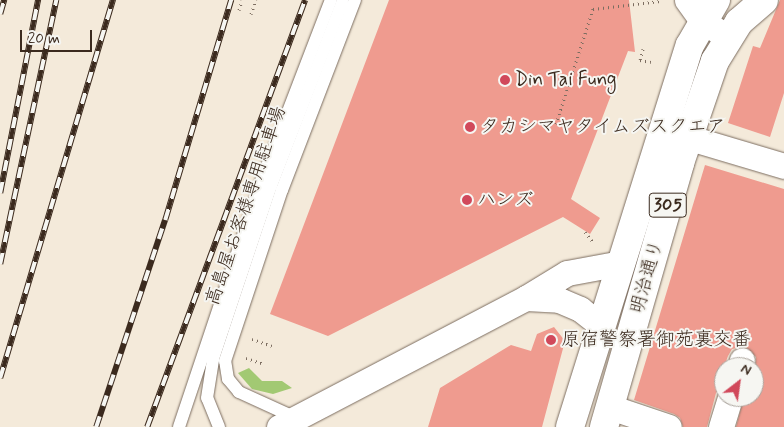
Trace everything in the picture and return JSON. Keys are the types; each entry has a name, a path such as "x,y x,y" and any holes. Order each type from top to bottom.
{"main road":[{"name":"明治通り","path":"607,417 689,138 715,61 728,37 739,22 764,0"},
{"name":"明治通り","path":"570,427 701,7"}],"street":[{"path":"701,7 728,37"},
{"path":"662,130 784,166"},
{"path":"287,422 526,298 567,273 622,263"},
{"path":"526,298 559,300 580,309 602,326"},
{"path":"721,427 727,407"},
{"path":"607,417 669,427"}],"lane":[{"path":"178,427 261,182 331,0"},
{"name":"高島屋お客様専用駐車場","path":"219,427 206,398 213,359 271,186 343,0"},
{"path":"287,422 238,392 228,379 225,361 282,190 355,0"}],"path":[{"path":"239,10 242,0"},
{"path":"251,14 256,0"},
{"path":"556,124 593,9 661,1"},
{"path":"643,48 640,60 651,62"},
{"path":"585,232 598,247"},
{"path":"248,345 251,338 272,346"},
{"path":"246,351 244,358 264,364"}],"green space":[{"path":"249,368 262,381 282,381 292,388 273,394 252,389 238,373"}],"building":[{"name":"タカシマヤタイムズスクエア","path":"389,0 629,0 635,52 628,51 571,199 600,218 590,234 563,217 328,336 270,314"},
{"path":"780,0 784,0 784,93 770,137 728,123 753,46 760,48"},
{"path":"705,165 784,189 784,427 736,427 741,407 764,407 764,357 756,357 745,346 732,349 728,357 714,357 714,401 707,427 683,427 680,418 674,414 634,400"},
{"path":"554,327 565,341 542,427 428,427 440,388 511,345 531,351 537,334"}],"railway":[{"path":"0,14 4,0"},
{"path":"0,193 38,0"},
{"path":"0,264 56,0"},
{"path":"0,378 113,0"},
{"path":"96,427 165,220 231,0"},
{"path":"147,427 305,0"}],"place":[{"name":"Din Tai Fung","path":"505,80"},
{"name":"タカシマヤタイムズスクエア","path":"470,127"},
{"name":"ハンズ","path":"467,200"},
{"name":"原宿警察署御苑裏交番","path":"551,340"}]}
